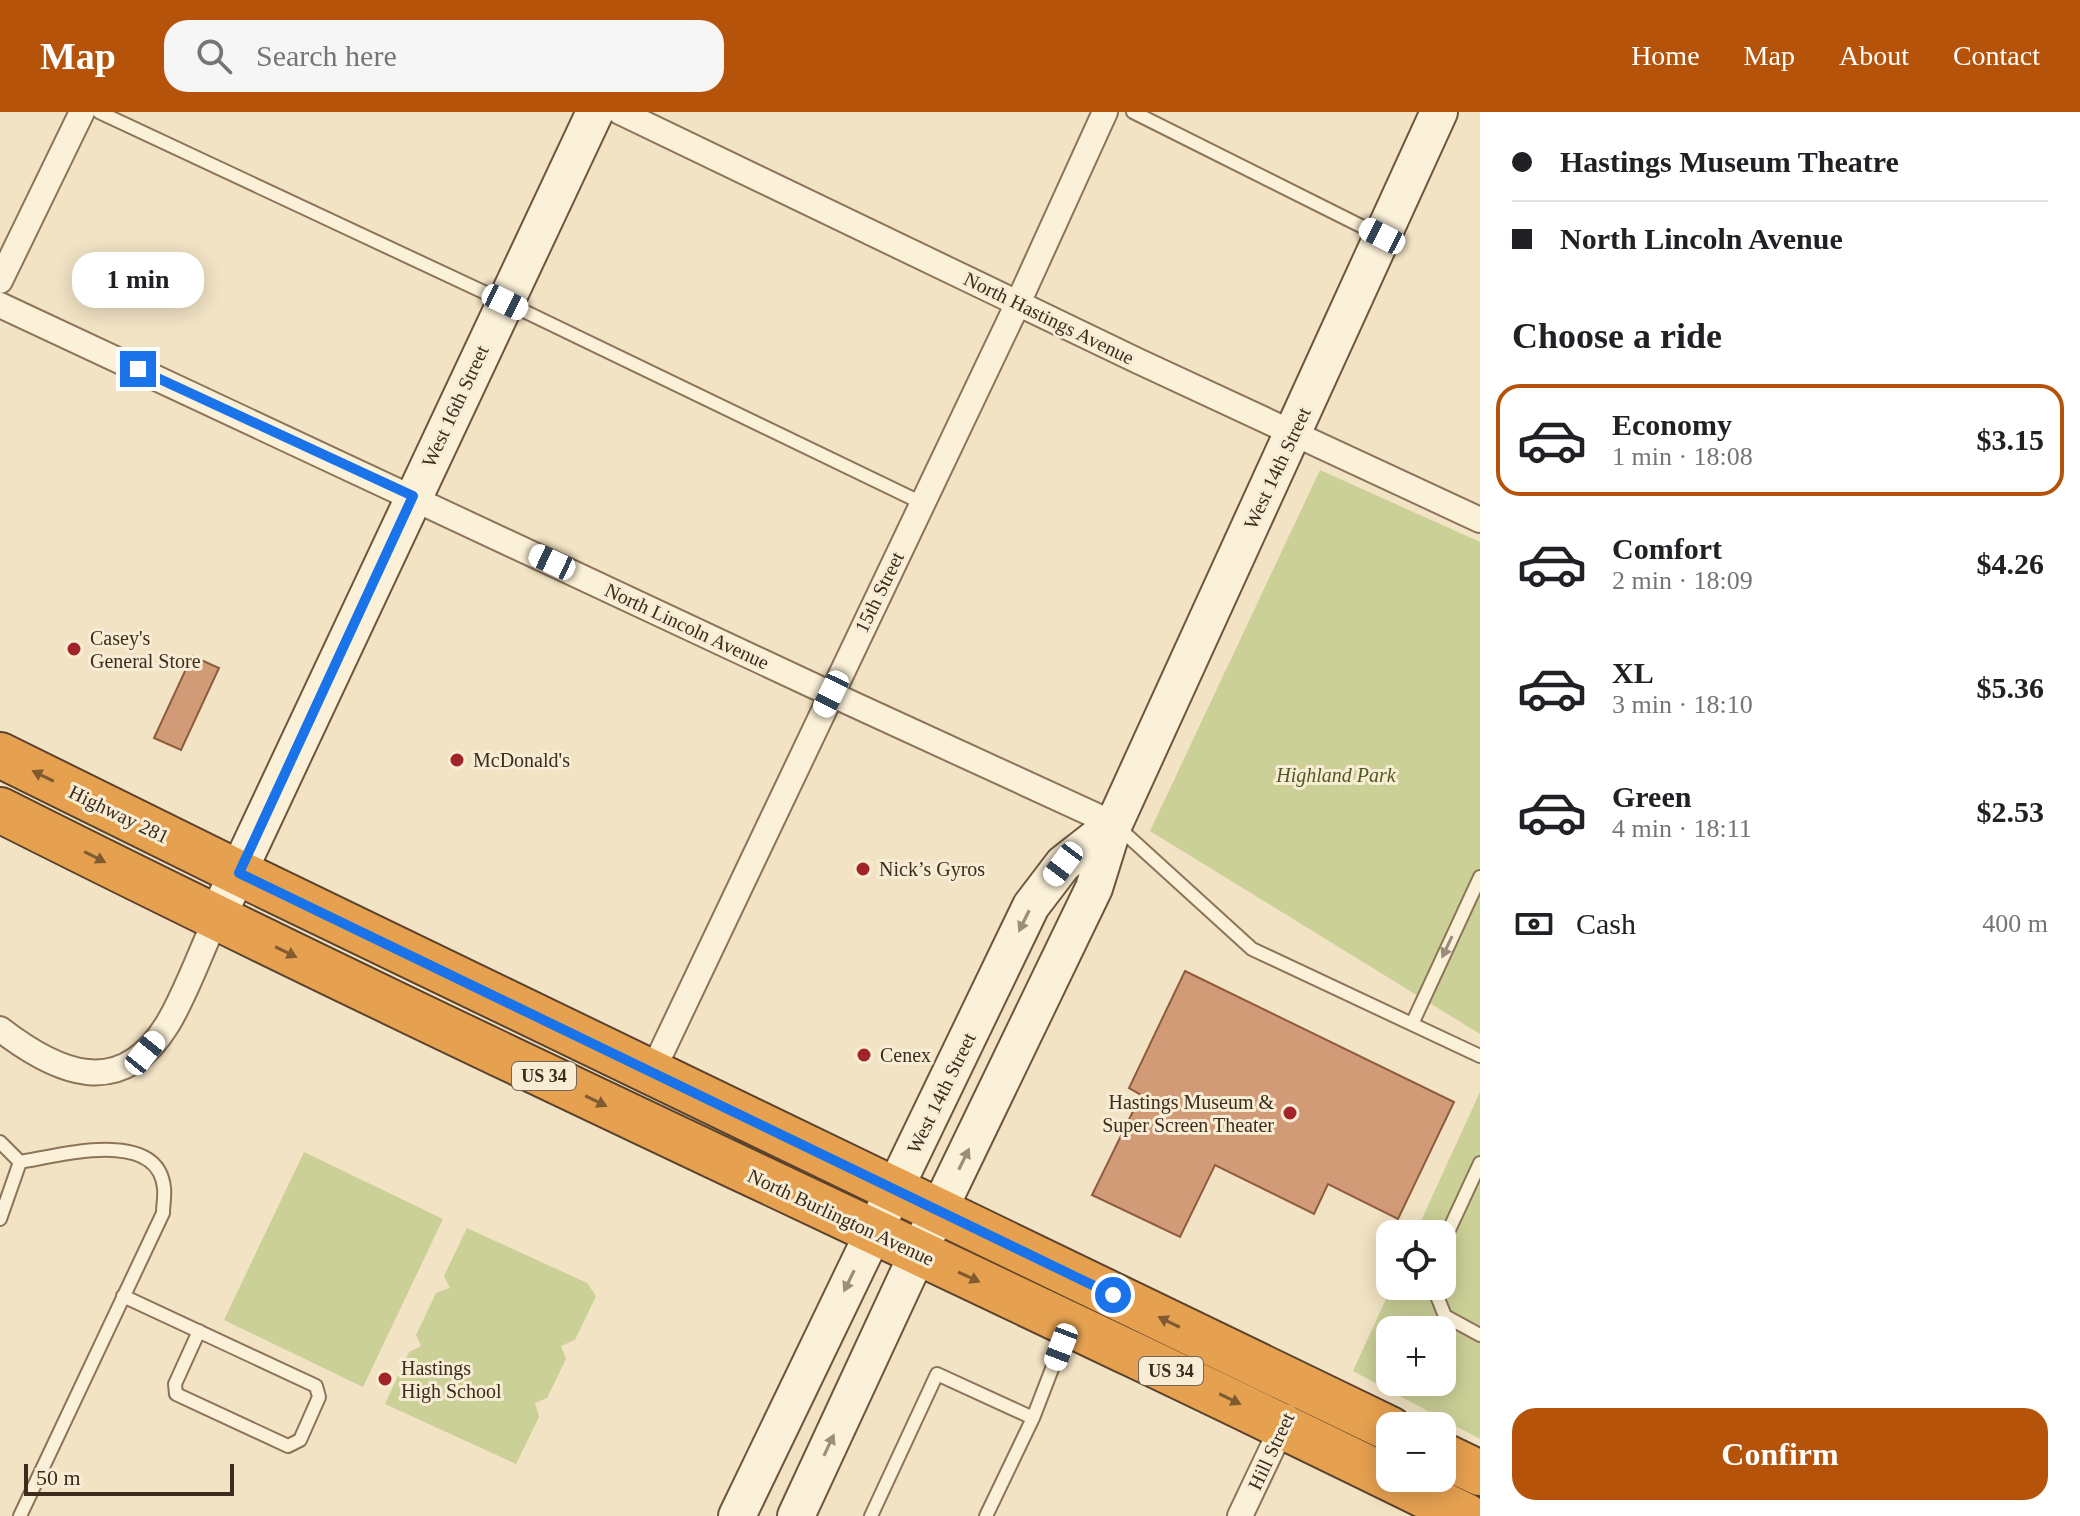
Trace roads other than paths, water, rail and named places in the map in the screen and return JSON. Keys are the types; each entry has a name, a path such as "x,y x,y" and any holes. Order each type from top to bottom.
{"highway":[{"name":"Highway 281","path":"0,755 239,873"},
{"name":"US 34","path":"0,810 216,919"},
{"name":"US 34","path":"239,873 1376,1422"},
{"name":"North Burlington Avenue","path":"216,919 1070,1324 1466,1516"},
{"path":"1456,1462 1480,1473"}],"main road":[{"name":"West 16th Street","path":"216,919 595,112"},
{"name":"West 14th Street","path":"796,1516 918,1253 1094,888 1114,824 1439,112"},
{"name":"West 14th Street","path":"737,1516 1031,906 1063,864 1114,824"}],"street":[{"path":"0,281 82,112"},
{"name":"North Hastings Avenue","path":"620,112 1480,520"},
{"name":"15th Street","path":"652,1072 1018,303 1105,112"},
{"name":"North Lincoln Avenue","path":"0,305 1114,824"},
{"path":"0,1029 29,1052 62,1067 96,1073 122,1068 145,1053 167,1025 216,919"},
{"name":"Hill Street","path":"1240,1516 1303,1386"}],"lane":[{"path":"99,112 505,302 922,503"},
{"path":"1133,112 1382,236"},
{"path":"1114,824 1252,949 1480,1056"},
{"path":"1412,1024 1480,877"},
{"path":"0,1142 20,1162"},
{"path":"20,1162 99,1150 138,1152 156,1167 165,1186 163,1213 20,1516"},
{"path":"0,1219 20,1162"},
{"path":"1454,1220 1480,1163"},
{"path":"123,1296 199,1331 316,1386 319,1397 300,1440 288,1446 176,1394 175,1384 199,1331"},
{"path":"1439,1300 1445,1316 1480,1335"},
{"path":"986,1516 1033,1418 1070,1324"},
{"path":"871,1516 937,1374 1033,1418"}],"place":[{"name":"Casey's General Store","path":"74,649"},
{"name":"McDonald's","path":"457,760"},
{"name":"Nick’s Gyros","path":"863,869"},
{"name":"Cenex","path":"864,1055"},
{"name":"Hastings Museum & Super Screen Theater","path":"1290,1113"},
{"name":"Hastings High School","path":"385,1379"}],"park label":[{"name":"Highland Park","path":"1336,775"}]}
